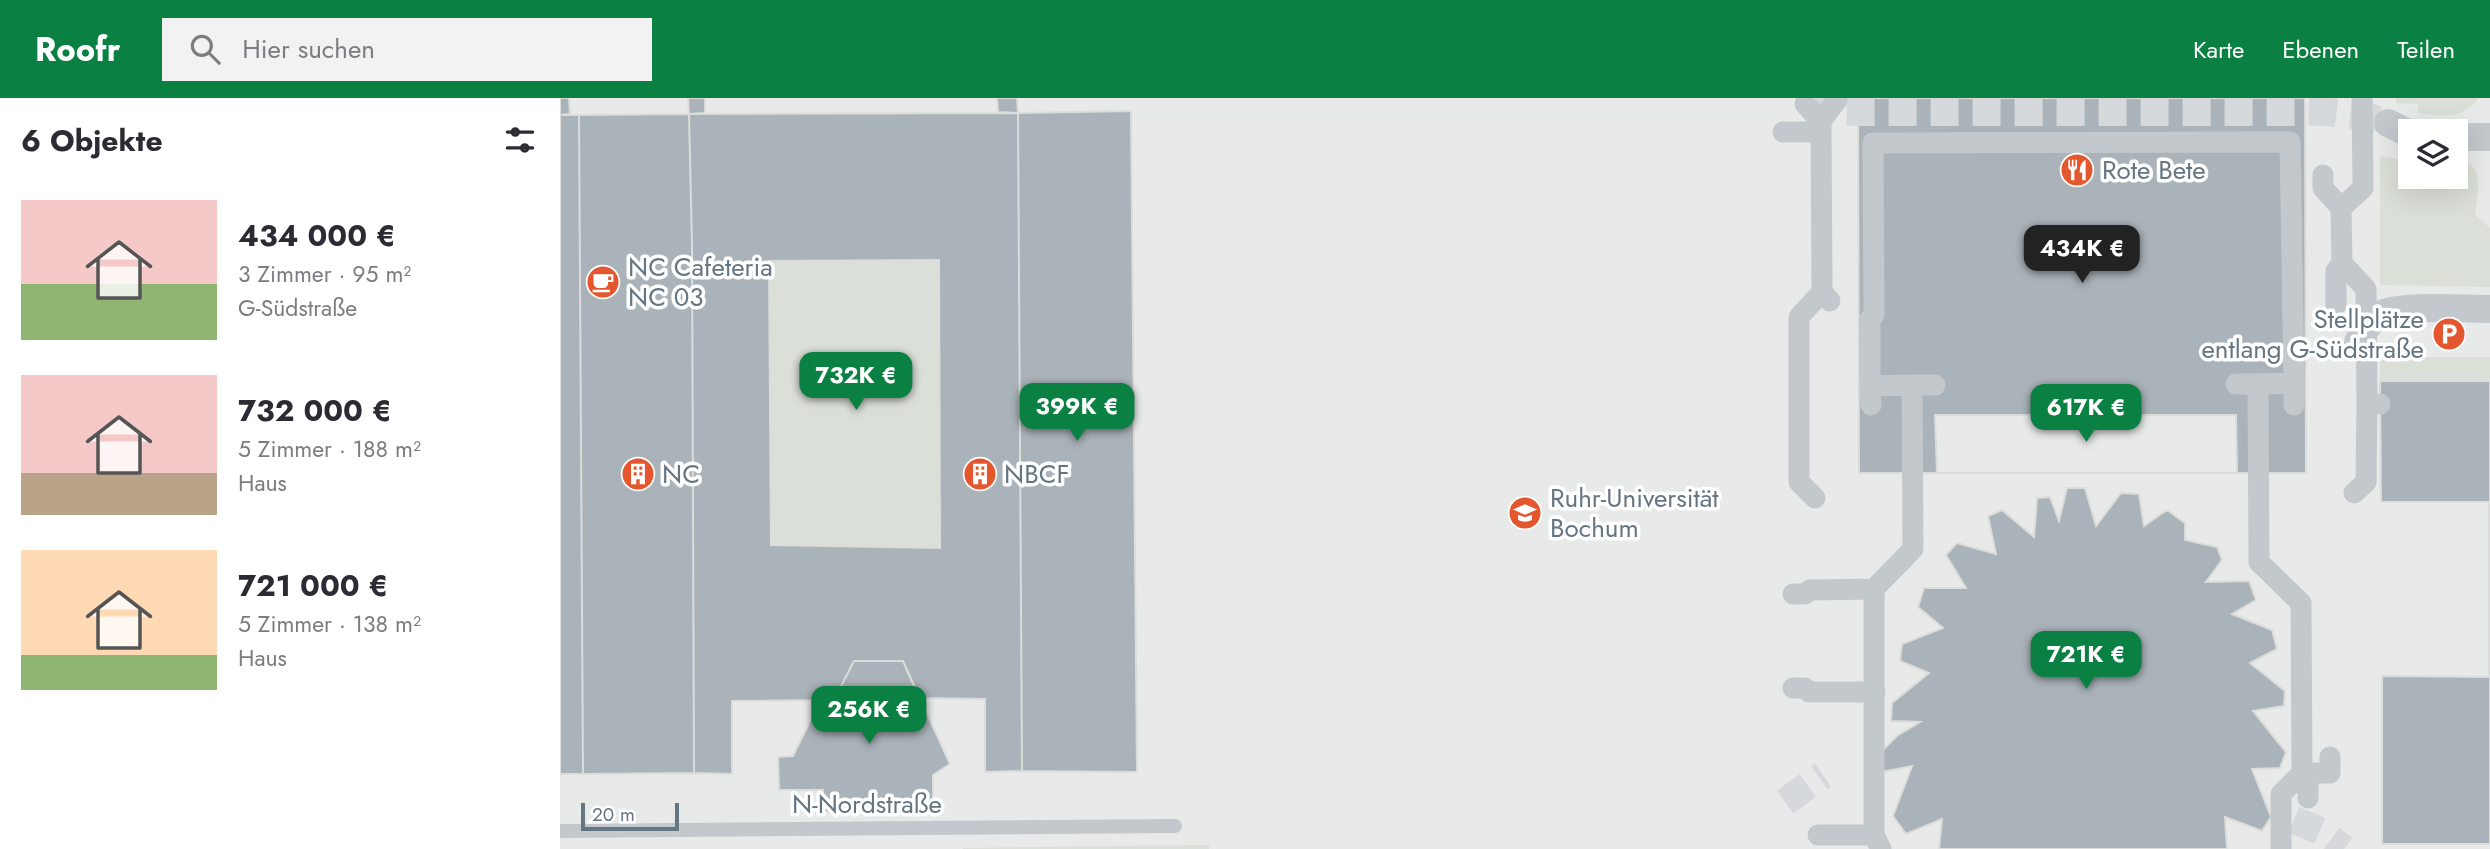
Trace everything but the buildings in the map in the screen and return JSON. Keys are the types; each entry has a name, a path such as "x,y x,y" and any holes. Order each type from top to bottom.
{"street":[{"path":"2342,208 2362,188 2362,98"},
{"path":"1815,498 1799,482 1799,317 1827,297 1821,126 1836,100"},
{"path":"1805,104 1821,126"},
{"path":"1783,132 1821,126"},
{"path":"2468,137 2490,137"},
{"path":"1936,385 1912,385 1870,395 1870,319 1874,316 1873,142 2290,142 2294,394 2258,384 2236,384"},
{"path":"2323,175 2323,188 2342,208 2342,263 2336,271 2336,305"},
{"path":"2342,263 2366,289 2374,404 2366,482 2354,494"},
{"path":"2358,342 2366,327 2378,316 2399,310 2490,309"},
{"path":"2258,384 2259,562 2301,603 2302,773 2308,779 2308,797"},
{"path":"1793,594 1805,594 1810,590 1874,589 1913,549 1912,385"},
{"path":"1818,835 1877,842 1874,589"},
{"path":"1793,688 1805,688 1809,692 1875,692"},
{"path":"2281,849 2281,794 2302,773 2330,773 2330,757"}],"lane":[{"name":"N-Nordstraße","path":"560,831 1175,826"}],"shaded area":[{"name":"Ruhr-Universität Bochum","path":"560,98 2490,98 2490,849 560,849"},
{"path":"2396,98 2479,98 2466,110 2444,115 2418,113 2418,104 2396,103"},
{"path":"2380,156 2398,160 2398,189 2468,189 2468,164 2472,166 2478,180 2475,215 2490,228 2490,287 2380,285"},
{"path":"939,260 940,548 771,545 769,261"},
{"path":"2380,357 2490,357 2490,381 2380,381"},
{"path":"1209,845 1209,849 963,849 963,848"}],"tunnel":[{"path":"1812,100 1818,112 2328,112 2369,117 2388,123"},
{"path":"1785,802 1823,775"},
{"path":"2294,820 2320,831 2344,849"}],"place":[{"name":"Rote Bete","path":"2077,170"},
{"name":"NC Cafeteria NC 03","path":"603,282"},
{"name":"Stellplätze entlang G-Südstraße","path":"2449,334"},
{"name":"NC","path":"638,474"},
{"name":"NBCF","path":"980,474"},
{"name":"Ruhr-Universität Bochum","path":"1525,513"}]}
